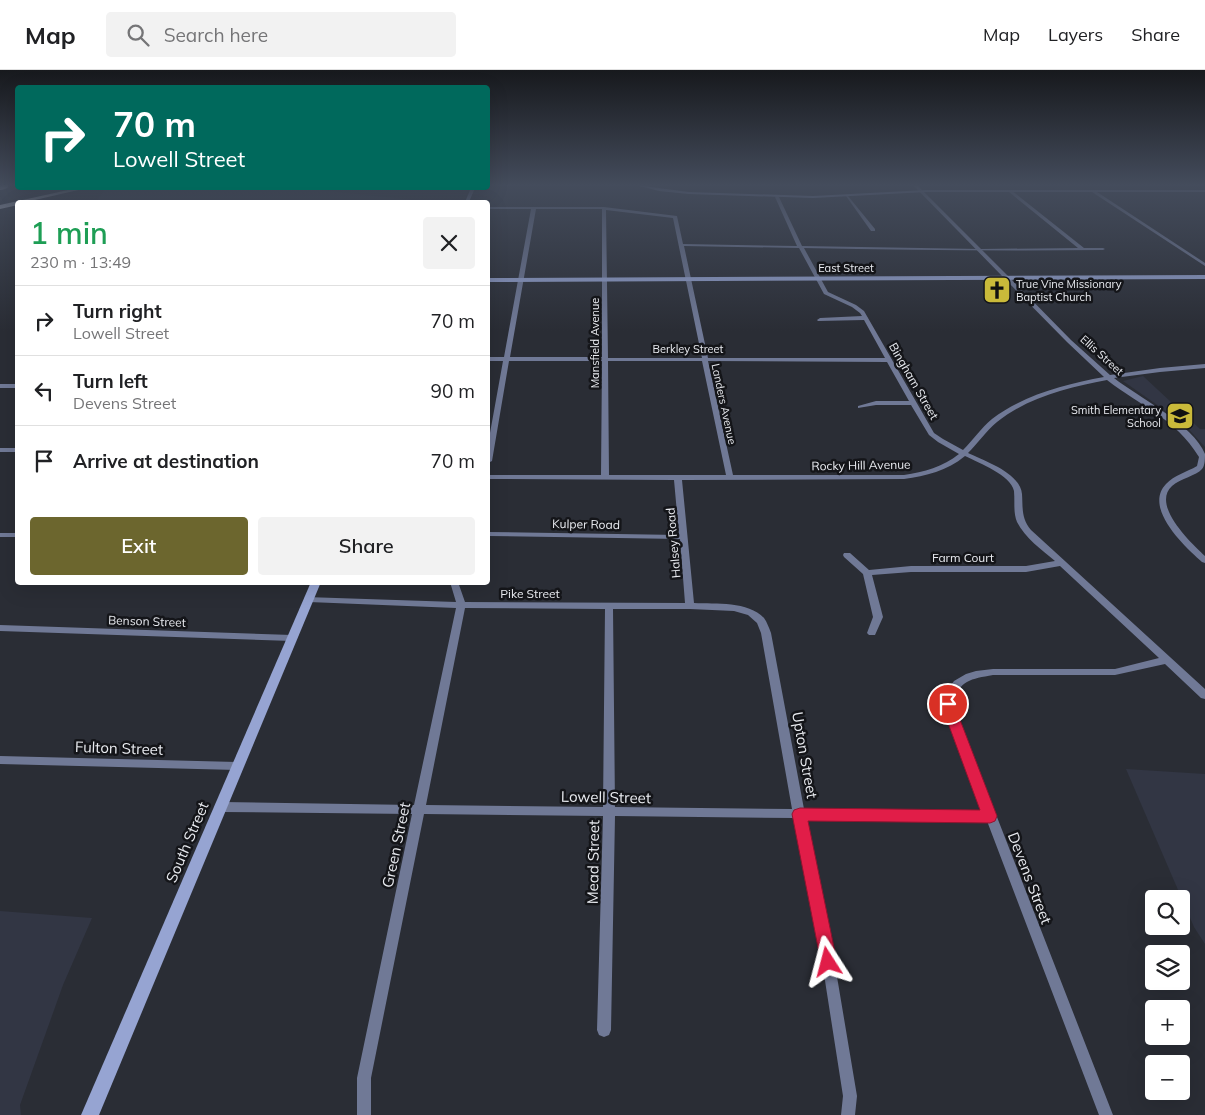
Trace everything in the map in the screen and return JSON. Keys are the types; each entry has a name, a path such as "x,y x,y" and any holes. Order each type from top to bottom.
{"main road":[{"name":"East Street","path":"490,280 1205,277"},
{"name":"South Street","path":"90,1115 315,585"}],"street":[{"path":"490,449 529,234"},
{"name":"Mansfield Avenue","path":"604,234 605,478"},
{"name":"Landers Avenue","path":"679,234 730,478"},
{"name":"Bingham Street","path":"794,234 818,278 831,296 858,308 866,318 931,434 941,443 1000,472 1010,479 1016,486 1021,523 1028,532 1205,695"},
{"name":"Ellis Street","path":"963,234 1108,378 1164,414 1195,443 1203,458 1200,468 1173,481 1165,491 1163,502 1167,516 1178,534 1205,560"},
{"path":"1064,234 1084,250"},
{"path":"1158,234 1205,265"},
{"path":"682,245 1103,250"},
{"path":"820,320 866,318"},
{"name":"Berkley Street","path":"490,359 889,360"},
{"name":"Rocky Hill Avenue","path":"490,476 605,478 906,477 938,470 952,463 991,424 1024,403 1065,388 1108,378 1160,369 1205,366"},
{"path":"0,386 15,386"},
{"path":"860,407 876,403 914,403"},
{"path":"0,450 15,450"},
{"name":"Halsey Road","path":"678,478 690,606"},
{"name":"Kulper Road","path":"490,534 684,537"},
{"path":"0,535 15,535"},
{"path":"847,555 867,573 878,617 872,633"},
{"name":"Farm Court","path":"867,573 911,569 1026,569 1060,562"},
{"name":"Green Street","path":"364,1115 364,1078 461,605 455,585"},
{"name":"Pike Street","path":"309,599 461,605 690,606 734,608 751,613"},
{"name":"Mead Street","path":"604,1030 609,812 609,606"},
{"name":"Upton Street","path":"751,613 761,621 766,633 825,943 850,1096 848,1115"},
{"name":"Benson Street","path":"0,628 292,638"},
{"name":"Devens Street","path":"1106,1115 948,704 951,690 959,681 973,675 993,672 1115,672 1166,660"},
{"name":"Fulton Street","path":"0,760 237,766"},
{"name":"Lowell Street","path":"222,806 990,816"}],"shaded area":[{"name":"Smith Elementary School","path":"1143,376 1200,429 1205,429 1205,447 1183,423 1123,381"},
{"path":"1126,769 1205,774 1205,944 1190,918 1190,890 1178,890"},
{"path":"0,911 92,918 63,985 20,1105 21,1115 0,1115"}],"place":[{"name":"True Vine Missionary Baptist Church","path":"997,290"},
{"name":"Smith Elementary School","path":"1180,416"}],"route":[{"path":"828,962 800,814 990,816 948,704"}]}
